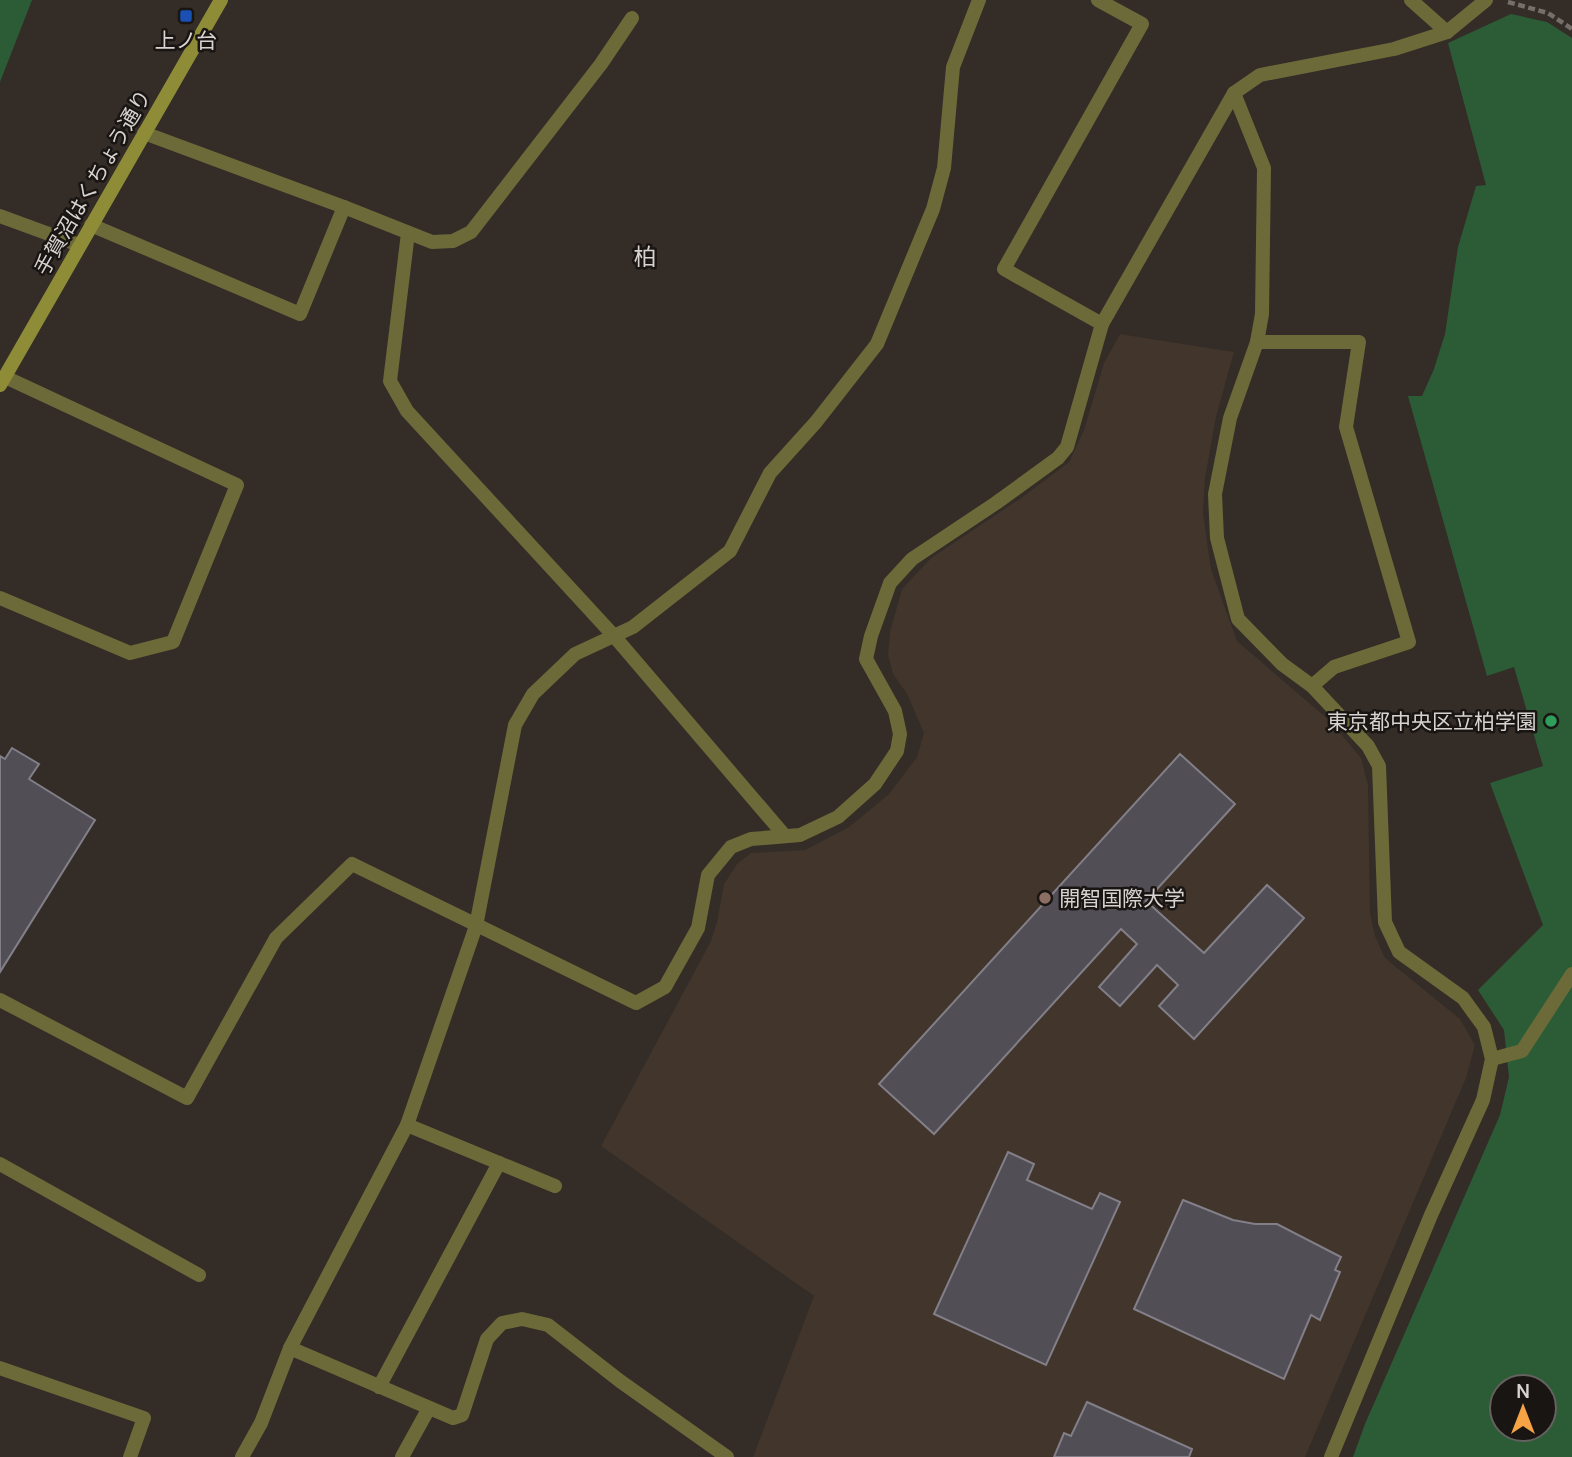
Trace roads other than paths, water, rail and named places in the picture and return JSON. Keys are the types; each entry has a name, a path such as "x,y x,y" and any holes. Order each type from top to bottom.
{"street":[{"name":"手賀沼はくちょう通り","path":"2,381 221,0"},
{"path":"242,1457 261,1423 290,1348 407,1125 476,926 515,725 533,694 575,654 633,628 730,551 770,473 816,422 877,344 933,209 944,169 953,67 979,0"},
{"path":"1098,0 1142,24 1004,270 1102,324"},
{"path":"1410,0 1447,32"},
{"path":"0,1000 187,1098 276,938 352,864 636,1003 665,987 698,928 708,875 731,847 751,839 800,835 838,817 876,784 897,751 900,734 895,711 866,659 870,636 890,583 912,559 996,503 1058,458 1067,447 1102,324 1234,93 1260,75 1394,49 1447,32 1486,0"},
{"path":"144,133 432,242 453,241 471,232 601,64 632,18"},
{"path":"1234,93 1264,169 1262,314 1257,342 1230,418 1215,494 1217,538 1238,619 1282,664 1312,686 1368,746 1379,766 1385,922 1399,952 1463,998 1484,1027 1492,1059 1483,1100 1431,1215 1331,1457"},
{"path":"91,225 300,314 344,207"},
{"path":"0,216 79,246"},
{"path":"408,233 390,381 407,411 614,636 785,836"},
{"path":"1257,342 1359,342 1346,426 1409,642 1334,667 1312,686"},
{"path":"0,598 130,653 173,642 237,485 2,381"},
{"path":"1492,1059 1522,1051 1572,974"},
{"path":"407,1125 555,1186"},
{"path":"379,1387 499,1163"},
{"path":"0,1164 199,1275"},
{"path":"290,1348 453,1418 462,1415 487,1339 502,1323 522,1319 548,1325 620,1381 727,1457"},
{"path":"0,1368 144,1418 130,1457"},
{"path":"402,1457 429,1408"}],"place":[{"name":"上ノ台","path":"186,16"},
{"name":"東京都中央区立柏学園","path":"1551,721"},
{"name":"開智国際大学","path":"1045,898"}],"district":[{"name":"柏","path":"645,256"}]}
